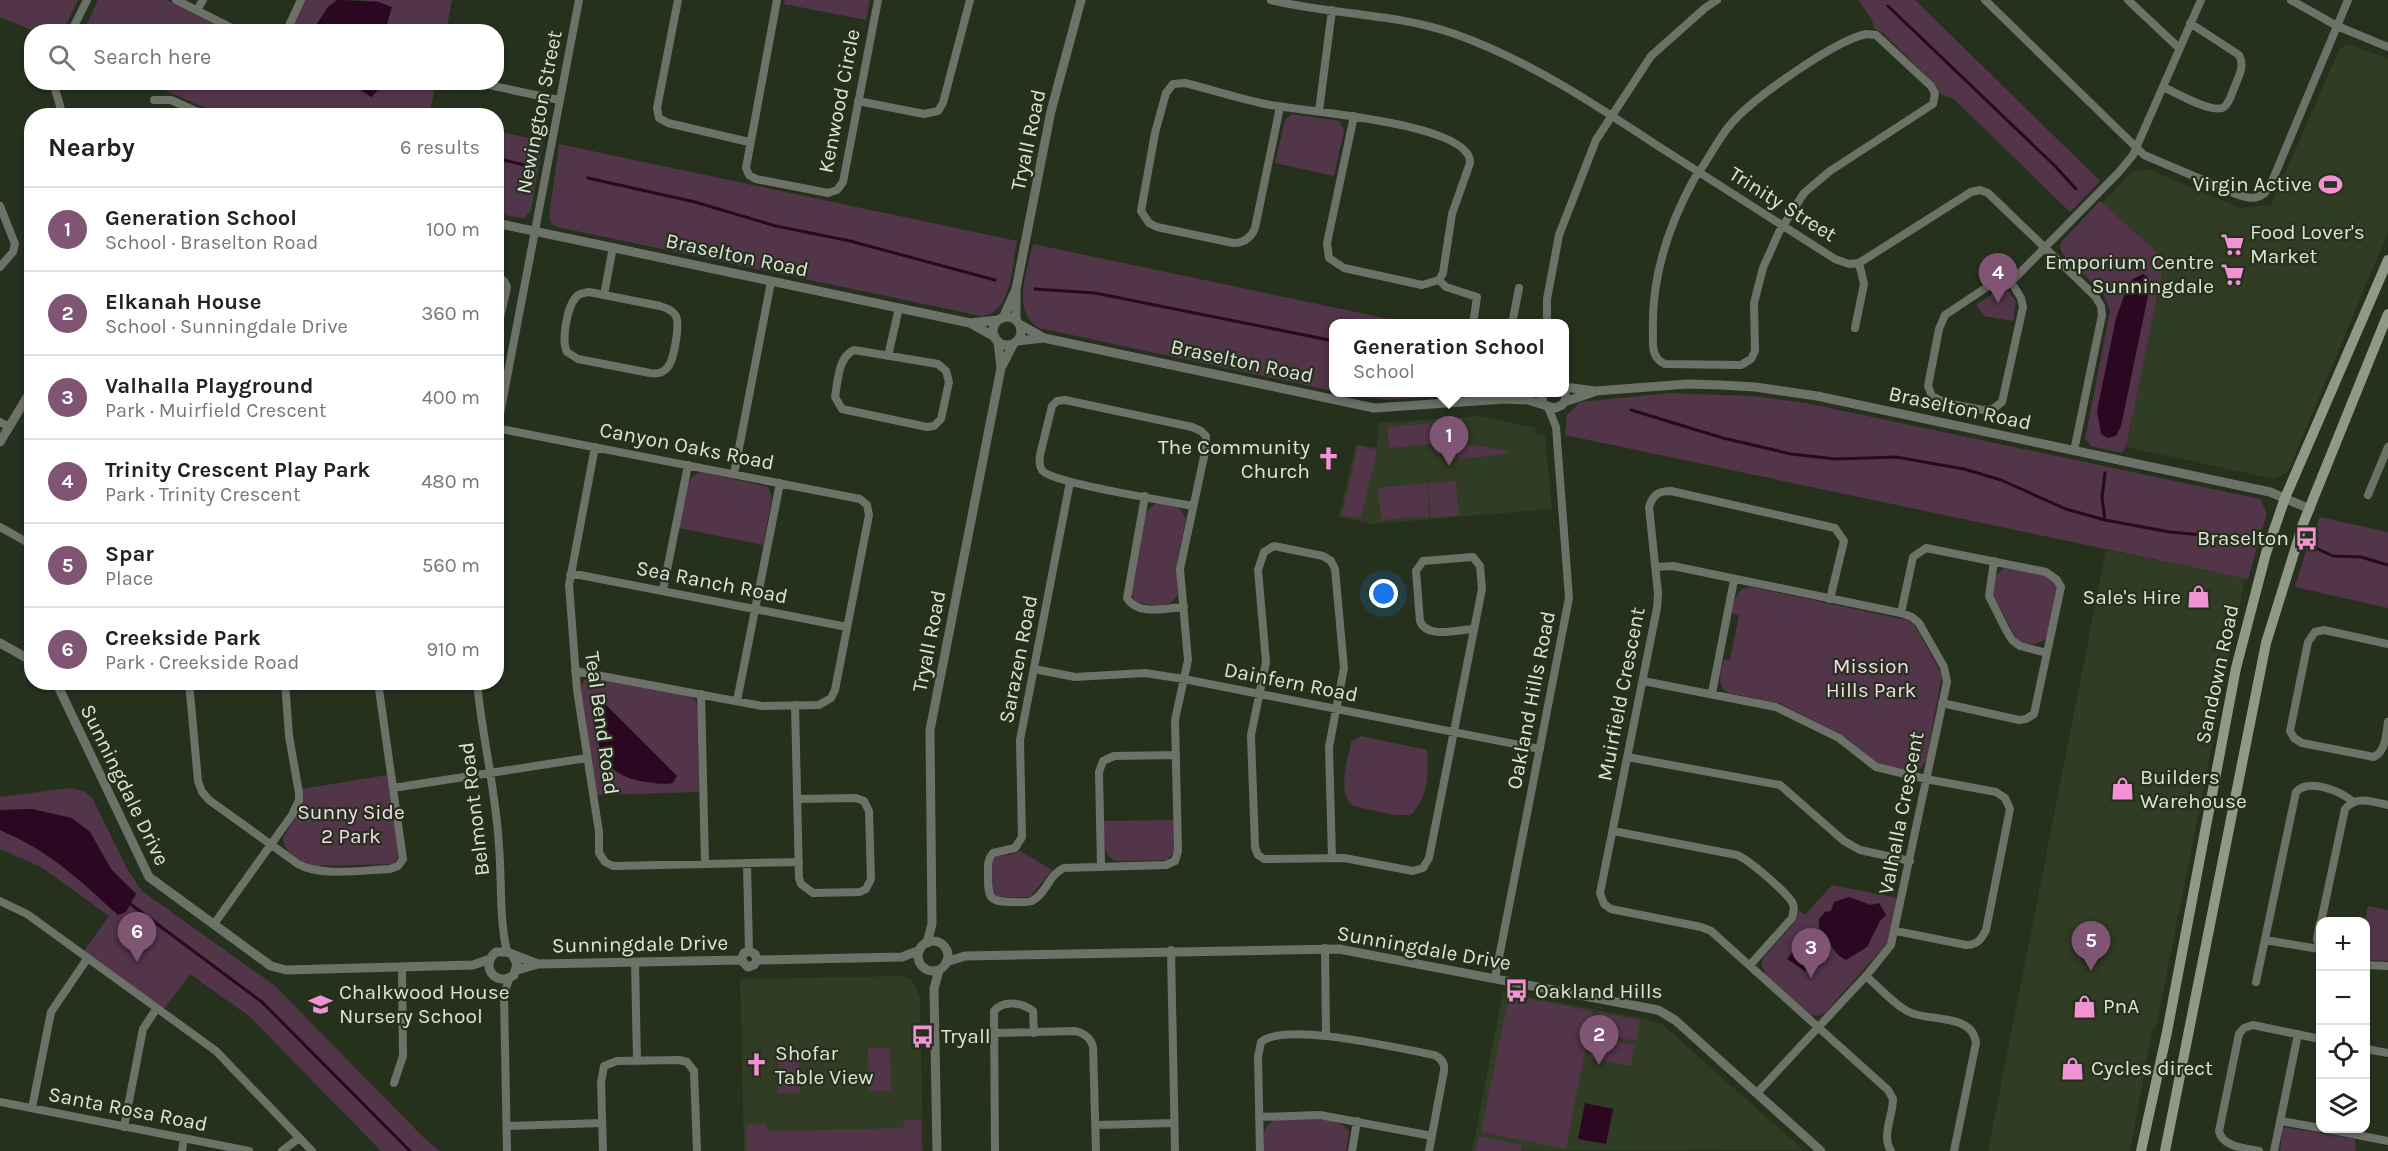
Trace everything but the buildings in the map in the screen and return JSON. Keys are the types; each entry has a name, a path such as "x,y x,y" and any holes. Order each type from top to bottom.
{"main road":[{"name":"Sandown Road","path":"2140,1151 2167,1032 2236,668 2266,553 2286,498 2388,260"},
{"name":"Sandown Road","path":"2165,1151 2266,643 2284,580 2310,508 2388,314"}],"street":[{"path":"176,0 224,24"},
{"path":"197,10 203,0"},
{"path":"289,24 301,0"},
{"name":"Newington Street","path":"536,231 579,0"},
{"path":"678,0 657,108 659,118 668,123 749,142"},
{"name":"Kenwood Circle","path":"777,0 746,168 752,177 822,193 832,192 843,182 878,0"},
{"path":"858,101 924,114 939,111 970,0"},
{"name":"Tryall Road","path":"1018,322 1016,289 1051,111 1081,0"},
{"name":"Trinity Street","path":"1271,0 1292,5 1411,21 1473,41 1532,68 1611,115 1841,262 1859,263"},
{"path":"1547,319 1547,299 1559,235 1596,140 1651,56 1717,0"},
{"path":"1985,0 2144,155 2252,199 2265,193 2270,186 2348,0"},
{"path":"2128,0 2180,48"},
{"path":"2011,282 2120,172 2137,148 2201,0"},
{"path":"2291,0 2337,26 2388,47"},
{"path":"75,24 86,3"},
{"path":"1319,111 1332,10"},
{"path":"2163,87 2219,109 2227,104 2240,75 2243,64 2239,55 2190,23"},
{"path":"1876,35 1931,86 1935,93 1935,101 1930,107 1821,177 1804,193 1779,232 1757,287 1753,315 1755,351 1751,359 1741,364 1665,363 1659,361 1654,352 1652,312 1661,256 1688,190 1699,172 1728,127 1759,98 1857,36 1876,35"},
{"path":"1280,106 1255,228 1250,237 1242,242 1233,243 1156,227 1146,219 1140,207 1155,133 1169,87 1176,82 1280,106 1319,111 1376,119 1438,136 1462,147 1469,154 1470,163 1452,214 1443,273 1438,280 1422,285 1344,268 1329,258 1327,243 1354,116"},
{"path":"504,88 559,100"},
{"path":"55,90 61,108"},
{"path":"154,100 171,100 189,108"},
{"path":"1855,328 1864,284 1859,263 1966,194 1984,191 1992,196 2095,296 2102,310 2074,451"},
{"path":"0,206 15,244 12,252 0,267"},
{"name":"Braselton Road","path":"504,225 970,323 1000,319"},
{"path":"504,394 536,231"},
{"path":"604,295 614,247"},
{"path":"2005,279 2011,282 2021,298 2023,307 2002,402 1993,409 1983,410 1937,400 1929,391 1928,380 1939,329 1945,315 1996,281 2005,279"},
{"path":"504,280 507,287 504,300"},
{"path":"1438,280 1446,286 1477,298 1474,319"},
{"path":"734,474 771,282"},
{"path":"1513,319 1519,288"},
{"name":"Tryall Road","path":"1000,319 1016,289"},
{"path":"589,292 604,295 668,308 674,314 678,322 672,358 664,371 656,374 615,367 578,359 567,352 564,340 575,298 579,294 589,292"},
{"path":"888,356 899,308"},
{"path":"1011,317 1018,322 1022,332 1016,342 1005,345 996,339 994,327 1000,319 1011,317"},
{"name":"Braselton Road","path":"1018,322 1044,338 1374,408 1505,399 1528,400 1554,408 1596,391"},
{"name":"Braselton Road","path":"970,323 996,339"},
{"name":"Braselton Road","path":"1016,342 1044,338"},
{"name":"Tryall Road","path":"996,339 1001,368"},
{"name":"Tryall Road","path":"924,946 933,924 930,730 1001,368 1016,342"},
{"path":"858,350 888,356 938,364 946,371 950,382 943,416 937,424 927,427 847,411 839,406 835,397 843,360 847,354 858,350"},
{"name":"Braselton Road","path":"1569,388 1596,391 1688,384 1755,387 1817,396 2270,492 2310,508"},
{"name":"Braselton Road","path":"1505,399 1512,397"},
{"path":"1541,397 1546,406"},
{"path":"1562,404 1565,397"},
{"path":"0,442 4,425 24,399"},
{"path":"1176,755 1114,756 1103,761 1099,772 1101,866 1166,865 1175,861 1178,851 1176,755 1175,720 1188,660 1180,569 1193,506 1206,441 1206,436 1192,427 1062,400 1054,403 1050,410 1039,463 1046,473 1070,482 1193,506"},
{"name":"Oakland Hills Road","path":"1496,978 1569,598 1556,427 1562,404"},
{"name":"Oakland Hills Road","path":"1546,406 1556,427"},
{"name":"Canyon Oaks Road","path":"504,431 860,499 867,505 869,515 847,627"},
{"name":"Teal Bend Road","path":"595,447 569,585 575,671 599,832 599,853 605,862 613,866 799,862"},
{"path":"2368,495 2388,447"},
{"path":"663,590 688,465"},
{"name":"Sarazen Road","path":"1070,482 1020,740 1022,837 1019,845 1012,850 996,852 988,859 988,892 992,899 1000,902 1030,901 1037,897 1054,875 1064,868 1101,866"},
{"path":"737,701 780,483"},
{"name":"Muirfield Crescent","path":"1830,599 1844,541 1835,528 1671,491 1658,493 1649,507 1657,608 1600,893 1607,908 1711,931 1750,965 1888,1090 1893,1097 1887,1136 1891,1151"},
{"path":"1145,496 1127,598 1133,605 1151,609 1184,607"},
{"path":"0,527 24,540"},
{"path":"1332,858 1329,747 1344,668 1334,565 1323,556 1274,546 1265,550 1259,564 1266,662 1251,735 1257,853 1267,860 1344,858 1413,871 1423,868 1429,858 1482,589 1479,562 1469,556 1423,561 1416,571 1422,627 1435,632 1473,629"},
{"path":"1901,613 1913,557 1917,552 1926,548 2046,572 2057,580 2061,587 2034,714 2019,720 1942,703"},
{"path":"1994,561 1989,596 2006,630 2019,646 2048,653"},
{"name":"Valhalla Crescent","path":"1655,567 1673,566 1912,617 1919,623 1944,667 1947,682 1896,931 1891,945 1757,1094"},
{"name":"Sea Ranch Road","path":"570,575 663,590 847,627"},
{"path":"1712,693 1734,580"},
{"path":"575,671 762,706 819,705 831,698 835,690 847,627"},
{"path":"2388,644 2324,630 2315,632 2308,642 2290,730 2294,738 2302,743 2374,757 2383,748 2388,722"},
{"path":"0,642 24,656"},
{"name":"Dainfern Road","path":"1034,669 1075,677 1145,673 1184,679 1540,749"},
{"path":"1643,681 1712,693 1787,710 1839,738 1876,767 1996,792 2005,798 2010,809 1986,930 1979,942 1966,945 1896,931"},
{"name":"Sunningdale Drive","path":"60,690 146,873 153,881 271,966 281,970 473,965 493,956"},
{"path":"190,690 197,774 202,792 209,800 298,864 312,870 396,868 402,862 403,853 378,690"},
{"path":"214,924 292,815 299,800 289,736 286,690"},
{"name":"Belmont Road","path":"478,690 499,845 502,931 510,953"},
{"path":"701,694 705,863"},
{"path":"795,705 797,799 799,862 801,884 813,893 860,892 866,889 870,884 869,811 864,801 856,798 797,799"},
{"path":"1627,757 1780,785 1844,841 1860,850 1910,861"},
{"path":"393,788 587,758"},
{"path":"2256,982 2296,792 2301,787 2310,786 2340,793 2353,802"},
{"path":"2322,917 2344,812 2353,802 2360,800 2388,805"},
{"path":"1613,831 1737,855 1747,860 1789,898 1794,908 1792,918 1750,965"},
{"path":"747,863 749,951"},
{"path":"0,901 27,914 216,1051 312,1151"},
{"name":"Tryall Road","path":"933,924 943,946"},
{"name":"Belmont Road","path":"493,956 502,931"},
{"path":"2265,940 2316,949"},
{"path":"934,989 919,957 924,946 934,942 943,946 948,954 946,962 939,970 934,989 937,1151"},
{"name":"Sunningdale Drive","path":"757,960 902,957 924,946"},
{"name":"Sunningdale Drive","path":"943,946 965,956"},
{"path":"1325,948 1326,1034"},
{"name":"Sunningdale Drive","path":"946,962 965,956 1339,948 1665,1013 1821,1151"},
{"path":"1170,950 1175,1151"},
{"path":"749,951 755,954 757,960 754,965 748,967 741,960 742,955 749,951"},
{"path":"504,995 488,969 493,956 510,953 516,959 517,970 509,979 504,995 507,1151"},
{"name":"Sunningdale Drive","path":"510,953 538,964"},
{"name":"Sunningdale Drive","path":"902,957 924,967"},
{"path":"32,1108 51,1012 87,959"},
{"name":"Sunningdale Drive","path":"517,970 538,964 741,960"},
{"path":"635,962 637,1061"},
{"name":"Sunningdale Drive","path":"473,965 493,976"},
{"path":"2370,965 2388,966"},
{"path":"394,1083 403,1056 402,967"},
{"path":"924,967 939,970"},
{"path":"1866,975 1910,1013 1964,1024 1973,1033 1976,1043 1953,1151"},
{"path":"493,976 509,979"},
{"path":"995,1151 993,1011 998,1006 1025,1005 1033,1011 1034,1033"},
{"path":"124,1126 143,1029 156,1008"},
{"path":"2259,1151 2227,1143 2220,1137 2219,1131 2237,1037 2244,1028 2253,1025 2316,1038"},
{"path":"993,1033 1080,1032 1092,1042 1097,1125 1096,1151"},
{"path":"1260,1151 1258,1057 1261,1042 1271,1036 1326,1034 1434,1055 1440,1059 1444,1064 1444,1071 1429,1151"},
{"path":"2274,1151 2298,1034"},
{"path":"2370,1049 2388,1053"},
{"path":"603,1151 601,1083 604,1066 617,1061 684,1060 693,1067 697,1151"},
{"name":"Santa Rosa Road","path":"0,1102 249,1151"},
{"path":"1259,1117 1320,1115 1432,1136"},
{"path":"2281,1121 2316,1127"},
{"path":"1352,1151 1357,1122"},
{"path":"1097,1125 1174,1123"},
{"path":"507,1126 602,1124"},
{"path":"2347,1133 2388,1141"},
{"path":"182,1151 184,1138"},
{"path":"282,1151 299,1138"}],"shaded area":[{"path":"337,0 379,2 392,7 387,24 317,24 328,7"},
{"path":"2349,44 2388,59 2388,232 2288,472 2274,479 2126,447 2165,259 2102,203 2132,172 2148,169 2240,208 2271,205 2340,48"},
{"path":"361,90 378,90 371,97"},
{"path":"2143,274 2148,277 2149,291 2121,426 2116,436 2108,438 2101,434 2097,411 2116,318 2128,285 2133,279"},
{"path":"1479,416 1536,428 1535,433 1545,435 1552,509 1373,524 1339,517 1356,444 1377,448 1379,423"},
{"path":"2106,550 2245,578 2130,1151 1988,1151"},
{"path":"597,696 677,776 673,783 660,784 630,778 618,773 609,765 595,731 591,702"},
{"path":"32,809 72,818 90,832 111,869 136,894 126,912 118,915 77,878 49,857 0,830 0,810"},
{"path":"1849,897 1871,905 1879,903 1886,915 1880,921 1867,947 1846,960 1836,952 1827,936 1819,928 1819,919 1825,912 1831,911 1834,902"},
{"path":"1809,940 1820,946 1826,956 1823,964 1805,971 1787,959 1797,947"},
{"path":"904,976 912,980 920,997 923,1151 744,1151 740,979"},
{"path":"1503,992 1645,1019 1663,1025 1803,1150 1472,1151"},
{"path":"1585,1103 1613,1109 1606,1144 1578,1139"}],"green space":[{"path":"0,0 78,0 67,24 24,24 24,27 0,17"},
{"path":"98,0 167,0 217,24 87,24"},
{"path":"305,0 337,0 328,7 317,24 294,24"},
{"path":"356,0 452,0 448,24 388,24 379,2"},
{"path":"785,0 870,0 866,20 784,4"},
{"path":"1858,0 1915,0 2100,181 2070,212 1955,100 1940,94 1936,85 1883,33 1875,29 1871,18"},
{"path":"164,90 361,90 371,97 378,90 435,90 431,108 206,108"},
{"path":"1292,114 1339,121 1344,130 1334,176 1275,163 1285,120"},
{"path":"504,133 543,141 531,210 524,218 504,215"},
{"path":"559,144 1017,241 1009,287 999,307 981,316 557,227 551,223 549,217"},
{"path":"2100,201 2165,259 2126,447 2122,453 2091,446 2085,439 2110,311 2104,295 2062,253 2060,246 2062,241"},
{"path":"1033,244 1389,319 1329,319 1329,390 1039,328 1030,321 1025,311 1023,289"},
{"path":"1995,288 2006,288 2016,301 2013,321 1984,316 1976,305 1994,293"},
{"path":"1669,393 1753,396 1806,403 2260,499 2267,513 2248,579 1565,435 1567,415 1580,402"},
{"path":"1368,397 1424,397 1387,400"},
{"path":"1430,423 1432,444 1389,448 1387,427"},
{"path":"1358,445 1377,450 1361,519 1342,515"},
{"path":"1474,445 1508,451 1508,454 1458,459 1456,446"},
{"path":"701,472 768,487 772,498 763,545 679,528 687,488 695,475"},
{"path":"1456,481 1459,515 1431,518 1428,483"},
{"path":"1427,483 1429,516 1381,520 1378,488"},
{"path":"1157,503 1179,508 1186,519 1177,562 1178,595 1169,604 1154,605 1135,602 1131,592 1146,513"},
{"path":"2320,517 2388,532 2388,608 2295,587 2308,544"},
{"path":"2004,568 2048,576 2056,583 2057,591 2047,637 2041,642 2030,644 2018,641 1992,594 1995,576"},
{"name":"Mission Hills Park","path":"1751,587 1907,620 1914,624 1942,675 1926,760 1920,769 1910,772 1878,764 1847,738 1779,703 1728,693 1724,690 1720,682 1721,673 1724,659 1730,660 1739,615 1732,613 1734,604 1742,590"},
{"path":"589,677 688,695 695,700 699,792 597,795 580,689 582,683"},
{"path":"1361,736 1427,750 1428,767 1424,794 1421,802 1410,815 1394,815 1353,806 1348,800 1345,793 1344,776 1351,742"},
{"name":"Sunny Side 2 Park","path":"387,775 399,855 393,864 315,866 299,860 286,848 283,838 300,809 302,789"},
{"path":"71,788 84,791 93,799 127,869 142,891 274,985 425,1139 440,1151 381,1151 249,1016 190,974 164,1009 84,951 109,916 41,867 0,849 0,830 49,857 118,915 136,894 111,869 90,832 32,809 0,810 0,797"},
{"path":"1173,820 1174,852 1167,860 1117,861 1108,855 1104,845 1104,821"},
{"path":"1020,851 1052,870 1030,897 998,897 992,891 992,861 997,856 1011,855"},
{"path":"1832,885 1898,898 1889,941 1826,1012 1818,1016 1808,1014 1765,974 1761,963 1795,922 1798,909 1805,915"},
{"path":"2368,906 2388,910 2388,961 2370,960 2370,917 2366,917"},
{"path":"1509,995 1593,1011 1566,1149 1481,1132"},
{"path":"1598,1012 1640,1020 1636,1041 1594,1033"},
{"path":"1593,1037 1635,1045 1631,1066 1589,1058"},
{"path":"868,1048 890,1048 891,1091 869,1091"},
{"path":"778,1050 799,1050 800,1093 778,1093"},
{"path":"1315,1119 1336,1122 1349,1132 1346,1151 1264,1151 1265,1129 1275,1120"},
{"path":"904,1120 921,1120 921,1151 747,1151 746,1125 766,1124 768,1131 903,1128"},
{"path":"2283,1127 2355,1139 2356,1151 2280,1151"},
{"path":"1479,1136 1522,1145 1521,1151 1476,1151"}],"waterway":[{"path":"1888,6 2055,166 2076,189"},
{"path":"504,160 528,166"},
{"path":"588,178 695,202 776,226 850,241 995,280"},
{"path":"1035,289 1095,293 1329,340"},
{"path":"1631,410 1723,438 1791,454 1836,459 1896,457 1964,469 2001,480 2066,509 2105,520 2170,532 2255,540"},
{"path":"2105,473 2102,498 2105,520"},
{"path":"2318,549 2333,556 2361,557 2388,565"},
{"path":"129,903 262,1002 410,1151"}],"place":[{"name":"Virgin Active","path":"2330,184"},
{"name":"Food Lover's Market","path":"2232,244"},
{"name":"Emporium Centre Sunningdale","path":"2232,274"},
{"name":"Trinity Crescent Play Park","path":"1998,303"},
{"name":"The Community Church","path":"1328,459"},
{"name":"Generation School","path":"1449,466"},
{"name":"Braselton","path":"2307,538"},
{"name":"Sale's Hire","path":"2199,597"},
{"name":"Builders Warehouse","path":"2122,789"},
{"name":"Creekside Park","path":"137,962"},
{"name":"Spar","path":"2091,971"},
{"name":"Valhalla Playground","path":"1811,978"},
{"name":"Oakland Hills","path":"1517,991"},
{"name":"Chalkwood House Nursery School","path":"321,1004"},
{"name":"PnA","path":"2085,1006"},
{"name":"Tryall","path":"923,1036"},
{"name":"Shofar Table View","path":"757,1065"},
{"name":"Elkanah House","path":"1599,1065"},
{"name":"Cycles direct","path":"2073,1068"}]}
